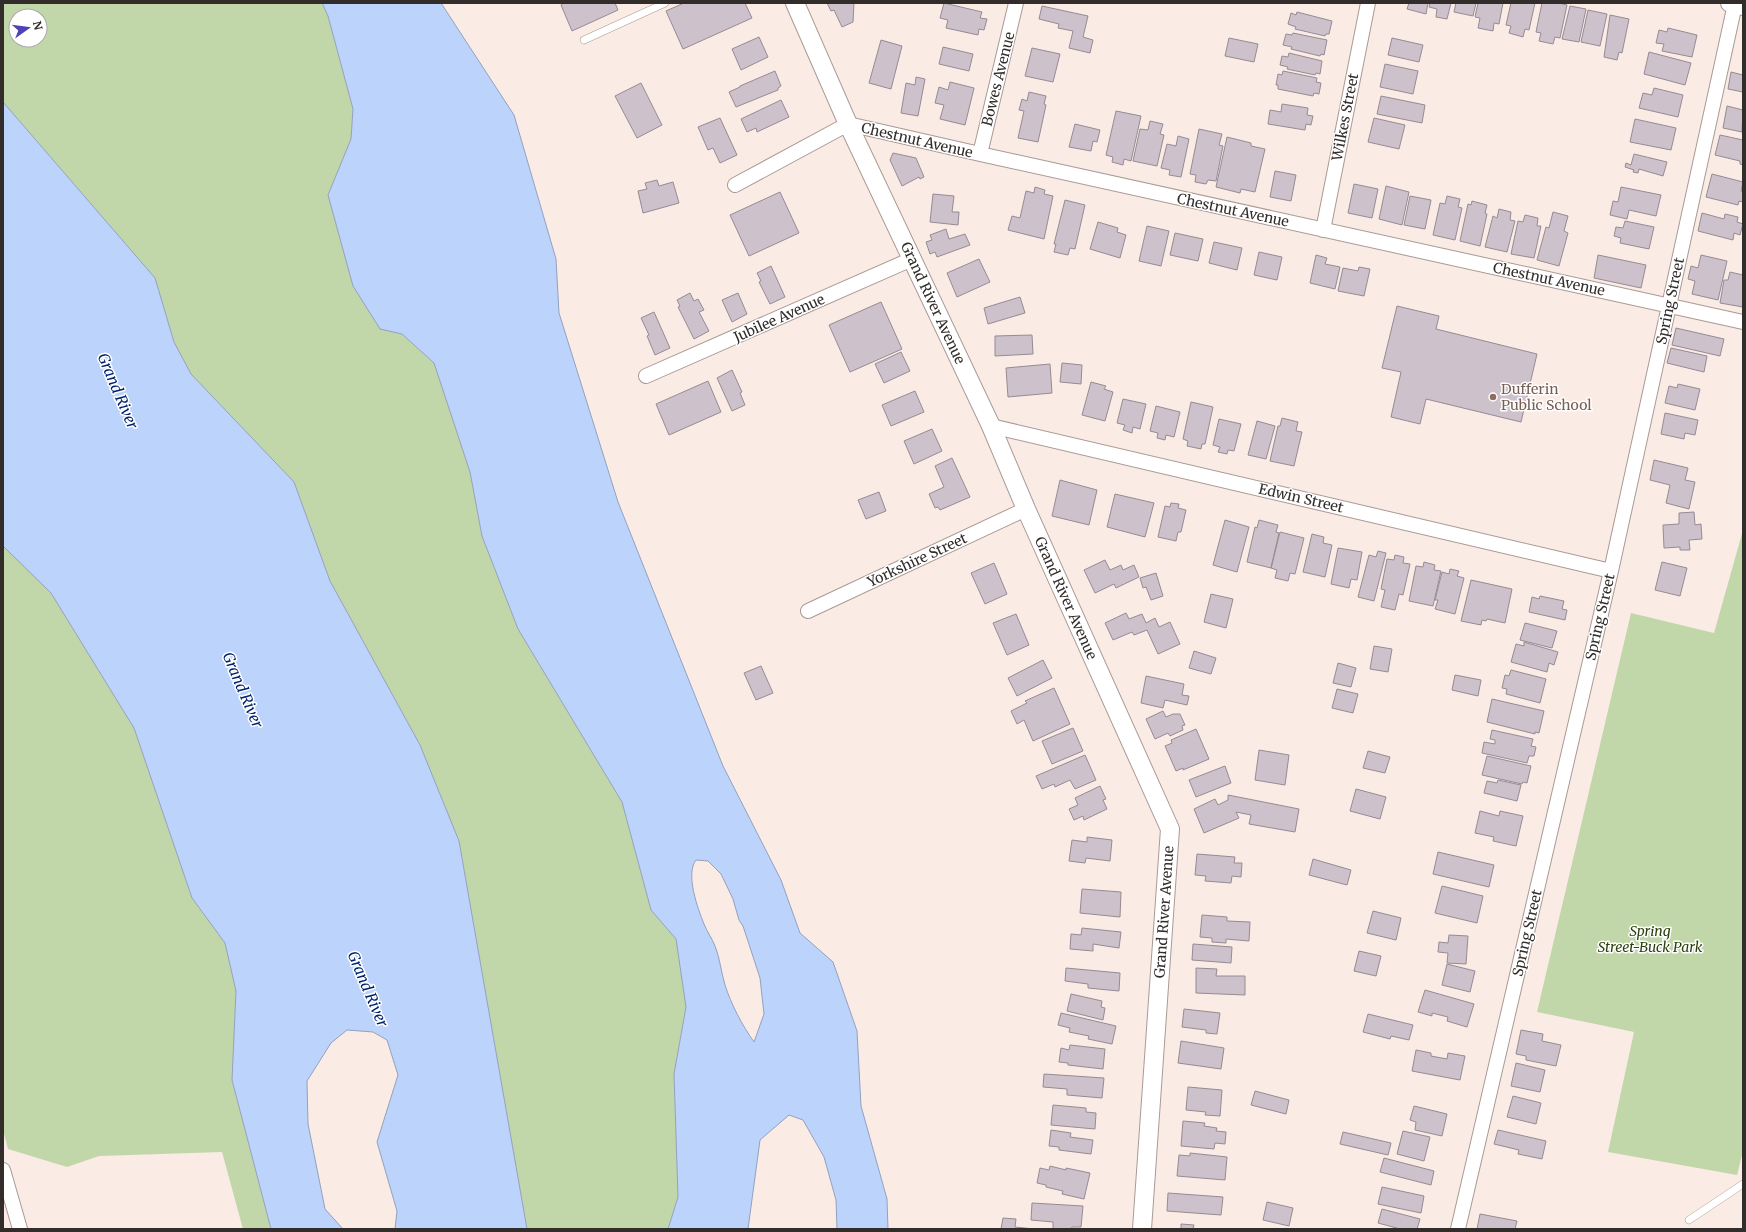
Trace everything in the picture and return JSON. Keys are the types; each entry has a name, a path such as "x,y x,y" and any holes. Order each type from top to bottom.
{"street":[{"name":"Grand River Avenue","path":"795,3 848,124 991,426 1026,510 1170,829 1142,1229"},
{"name":"Bowes Avenue","path":"980,154 1016,3"},
{"name":"Wilkes Street","path":"1323,230 1368,3"},
{"name":"Spring Street","path":"1458,1229 1611,571 1736,4"},
{"name":"Chestnut Avenue","path":"735,185 848,124 1743,322"},
{"name":"Jubilee Avenue","path":"646,376 912,259"},
{"name":"Edwin Street","path":"991,426 1611,571"},
{"name":"Yorkshire Street","path":"808,611 1026,510"},
{"path":"3,1170 20,1229"}],"lane":[{"path":"584,40 665,3"},
{"path":"1689,1220 1743,1184"}],"green space":[{"path":"3,3 322,3 328,16 353,109 351,139 328,195 380,328 402,334 434,363 470,472 482,536 518,629 622,802 651,910 676,939 686,1007 674,1074 678,1197 668,1229 527,1229 459,841 420,745 330,581 294,482 191,374 174,342 155,278 3,102"},
{"name":"Spring Street-Buck Park","path":"1743,530 1743,1151 1737,1175 1608,1152 1634,1032 1537,1012 1631,613 1714,633"},
{"path":"3,531 51,593 134,728 192,898 225,943 236,991 232,1080 271,1229 243,1229 222,1152 99,1156 67,1167 8,1149 3,1130"}],"water":[{"path":"322,3 441,3 514,115 556,259 559,313 618,502 723,766 781,880 800,933 833,962 857,1031 861,1106 887,1199 888,1229 837,1229 836,1200 824,1157 803,1120 789,1115 760,1140 748,1229 668,1229 678,1197 674,1074 686,1007 676,939 651,910 622,802 518,629 482,536 470,472 434,363 402,334 380,329 353,286 328,195 351,139 353,109 328,16","holes":["696,860 708,861 721,874 733,899 760,978 764,1014 754,1042 741,1022 730,1000 717,951 705,927 696,901 692,882 693,866"]},
{"name":"Grand River","path":"3,102 155,278 174,342 191,374 294,482 330,581 420,745 459,841 527,1229 395,1229 397,1211 377,1142 398,1075 387,1040 373,1032 347,1030 331,1043 307,1081 308,1124 325,1209 343,1229 271,1229 232,1080 236,991 225,943 192,898 134,728 51,593 3,546"}],"building":[{"path":"564,3 615,3 618,10 572,31 561,5"},
{"path":"684,3 745,3 752,18 683,49 666,11"},
{"path":"827,3 854,3 853,22 842,27 834,10 831,11"},
{"path":"944,3 982,12 980,18 987,19 984,30 979,29 978,35 946,28 948,20 940,18"},
{"path":"1409,3 1428,3 1426,14 1407,9"},
{"path":"1430,3 1451,3 1447,19 1436,17 1437,9 1429,7"},
{"path":"1456,3 1476,3 1473,16 1454,12"},
{"path":"1478,3 1503,3 1499,24 1494,23 1493,31 1478,28 1480,18 1475,17"},
{"path":"1511,3 1535,3 1529,30 1525,29 1523,37 1509,33 1511,26 1506,25"},
{"path":"1542,3 1559,3 1567,5 1560,38 1555,37 1553,44 1539,41 1541,33 1536,32"},
{"path":"1042,6 1088,16 1083,37 1093,40 1090,53 1069,48 1073,31 1058,28 1059,24 1039,19"},
{"path":"1570,6 1586,9 1579,42 1562,39"},
{"path":"1588,10 1607,14 1600,46 1581,42"},
{"path":"1297,12 1332,21 1329,34 1326,34 1325,36 1295,29 1296,27 1288,24 1291,13 1296,15"},
{"path":"1610,15 1629,19 1622,53 1619,52 1617,60 1604,57"},
{"path":"1668,28 1697,35 1692,57 1662,51 1664,44 1656,43 1659,30 1667,32"},
{"path":"1293,33 1327,40 1324,55 1321,54 1320,56 1291,49 1292,47 1283,45 1286,34 1292,35"},
{"path":"759,37 768,57 741,70 732,49"},
{"path":"1229,38 1258,44 1254,62 1225,56"},
{"path":"1392,38 1423,45 1419,62 1388,55"},
{"path":"881,40 902,46 891,89 869,83"},
{"path":"943,47 973,54 969,71 939,64"},
{"path":"1032,48 1060,54 1053,82 1025,76"},
{"path":"1649,52 1691,63 1685,85 1644,74"},
{"path":"1289,53 1322,61 1320,74 1316,73 1315,75 1287,69 1288,67 1280,65 1282,56 1288,57"},
{"path":"1385,64 1418,71 1413,94 1380,87"},
{"path":"775,71 781,86 778,90 736,107 729,92"},
{"path":"1283,71 1317,78 1316,82 1321,83 1319,94 1314,93 1313,96 1278,89 1278,85 1276,85 1278,74 1282,75"},
{"path":"1731,72 1743,75 1743,92 1728,89"},
{"path":"916,77 925,79 918,116 901,113 906,83 915,85"},
{"path":"950,82 974,88 965,125 940,119 944,105 935,103 939,87 948,90"},
{"path":"641,83 662,125 637,138 615,96"},
{"path":"1654,88 1683,95 1678,117 1639,108 1643,93 1652,95"},
{"path":"1029,92 1046,96 1044,104 1046,105 1038,142 1018,138 1024,111 1019,110 1022,99 1027,101"},
{"path":"1381,96 1425,105 1422,123 1377,114"},
{"path":"781,100 789,117 757,132 756,128 747,132 741,119"},
{"path":"1282,104 1308,108 1307,115 1313,116 1311,125 1306,124 1305,130 1268,124 1270,110 1281,112"},
{"path":"1727,106 1743,110 1742,132 1723,128"},
{"path":"1116,111 1141,116 1131,161 1124,159 1123,165 1112,162 1113,157 1106,155"},
{"path":"720,118 737,155 720,163 713,148 708,150 698,127"},
{"path":"1374,118 1405,125 1399,149 1368,142"},
{"path":"1635,119 1676,128 1671,150 1630,142"},
{"path":"1150,121 1163,124 1160,134 1164,135 1157,166 1133,161 1140,129 1148,130"},
{"path":"1075,124 1100,130 1097,142 1093,141 1091,151 1069,147"},
{"path":"1199,129 1222,134 1219,145 1223,146 1216,181 1208,180 1206,184 1195,182 1196,175 1190,174"},
{"path":"1720,135 1743,140 1743,165 1740,164 1740,161 1715,155"},
{"path":"1178,136 1189,139 1181,177 1169,175 1170,170 1161,168 1167,144 1176,146"},
{"path":"1227,137 1251,143 1251,146 1265,149 1255,192 1241,189 1240,193 1216,187"},
{"path":"893,153 916,158 924,177 920,179 919,177 902,186 890,160"},
{"path":"1634,154 1667,162 1663,176 1639,169 1638,173 1633,172 1634,170 1625,167 1626,163 1631,165"},
{"path":"1275,171 1296,175 1291,201 1270,197"},
{"path":"1712,174 1743,182 1741,191 1743,192 1743,202 1739,201 1738,205 1706,197"},
{"path":"657,180 659,186 673,182 679,203 643,213 638,191 647,189 645,183"},
{"path":"1354,184 1378,189 1372,218 1348,213"},
{"path":"1386,186 1409,192 1402,225 1379,219"},
{"path":"1035,187 1045,190 1044,194 1053,196 1044,239 1008,230 1012,216 1020,218 1026,191 1034,193"},
{"path":"1621,187 1661,195 1656,216 1629,210 1627,219 1610,215 1613,201 1618,202"},
{"path":"780,192 799,233 749,256 730,215"},
{"path":"933,194 954,196 952,212 959,212 958,225 930,222"},
{"path":"1410,196 1431,200 1425,229 1404,225"},
{"path":"1447,196 1460,199 1458,207 1462,208 1455,240 1433,235 1440,203 1445,204"},
{"path":"1065,200 1085,205 1075,249 1070,248 1068,255 1054,252 1056,244 1054,244"},
{"path":"1472,201 1487,205 1485,213 1487,214 1480,246 1460,241 1468,204 1471,205"},
{"path":"1499,209 1511,212 1510,220 1515,221 1507,252 1485,247 1493,216 1497,218"},
{"path":"1553,212 1568,216 1564,231 1568,233 1559,266 1537,260 1546,227 1549,228"},
{"path":"1702,213 1724,219 1725,214 1738,217 1737,222 1743,224 1740,235 1734,233 1733,240 1698,231"},
{"path":"1525,215 1538,218 1537,226 1541,226 1534,258 1511,254 1518,221 1523,222"},
{"path":"1625,221 1654,227 1649,249 1620,243 1621,238 1614,236 1616,227 1623,228"},
{"path":"1098,222 1118,228 1117,232 1126,235 1120,258 1090,249"},
{"path":"1147,226 1169,231 1161,266 1139,261"},
{"path":"946,229 949,239 965,234 970,245 937,257 935,252 930,254 926,242 932,240 930,235"},
{"path":"1175,233 1203,239 1198,261 1170,255"},
{"path":"1214,242 1242,248 1237,270 1209,263"},
{"path":"1259,252 1282,257 1277,280 1254,275"},
{"path":"1316,255 1327,258 1325,264 1340,267 1335,289 1310,283"},
{"path":"1598,255 1646,265 1641,288 1594,278"},
{"path":"1701,255 1727,261 1718,300 1692,294 1695,281 1688,279 1691,266 1698,268"},
{"path":"979,259 990,282 957,297 947,273"},
{"path":"771,266 785,297 770,304 759,282 761,281 757,273"},
{"path":"1359,267 1370,269 1364,296 1338,291 1343,268 1358,271"},
{"path":"1730,272 1743,275 1743,307 1720,303 1724,280 1728,280"},
{"path":"690,293 694,301 698,299 704,310 699,312 709,331 694,339 678,307 680,306 677,300"},
{"path":"738,293 747,314 732,322 722,300"},
{"path":"1020,297 1025,313 988,324 984,308"},
{"path":"881,302 902,349 850,372 829,325"},
{"path":"1397,306 1439,316 1436,329 1537,354 1521,422 1426,399 1420,424 1391,417 1401,372 1382,368"},
{"path":"654,312 670,348 655,355 647,336 649,335 641,318"},
{"path":"1676,328 1724,339 1720,356 1672,345"},
{"path":"1032,335 1033,354 995,356 995,336"},
{"path":"1671,348 1707,356 1704,372 1667,363"},
{"path":"901,352 910,371 884,383 875,364"},
{"path":"1062,363 1082,365 1081,384 1060,382"},
{"path":"1050,364 1052,393 1008,397 1006,368"},
{"path":"732,370 742,392 740,393 745,405 732,411 717,378"},
{"path":"708,381 721,412 669,435 656,404"},
{"path":"1091,382 1106,386 1104,389 1113,392 1105,421 1082,415"},
{"path":"1678,384 1700,389 1695,410 1665,403 1669,386 1677,388"},
{"path":"915,391 924,412 891,426 882,405"},
{"path":"1123,399 1146,404 1140,429 1133,427 1132,433 1123,430 1125,425 1117,423"},
{"path":"1191,402 1213,407 1205,444 1202,444 1201,449 1187,446 1188,441 1183,439"},
{"path":"1156,406 1180,412 1174,437 1166,435 1165,440 1157,438 1158,433 1150,431"},
{"path":"1665,413 1698,420 1695,435 1685,433 1684,439 1661,434"},
{"path":"1282,418 1298,422 1296,431 1302,432 1294,466 1270,461 1278,426 1280,426"},
{"path":"1219,419 1241,424 1234,451 1228,450 1227,454 1218,452 1220,447 1213,445"},
{"path":"1257,421 1275,426 1266,459 1248,455"},
{"path":"932,429 942,451 914,464 904,441"},
{"path":"952,458 970,497 940,510 938,507 935,508 929,494 944,487 935,466"},
{"path":"1654,460 1688,468 1685,480 1695,482 1689,509 1666,503 1670,485 1650,480"},
{"path":"1060,480 1097,490 1089,525 1052,516"},
{"path":"879,492 886,511 866,519 858,500"},
{"path":"1115,494 1154,503 1145,537 1107,527"},
{"path":"1171,503 1179,504 1178,508 1186,510 1181,532 1178,532 1176,541 1158,537 1165,506 1170,507"},
{"path":"1694,512 1695,525 1701,524 1702,539 1689,540 1690,550 1680,550 1680,547 1664,548 1663,525 1679,524 1679,513"},
{"path":"1225,520 1249,527 1237,572 1213,565"},
{"path":"1259,520 1278,525 1276,532 1279,533 1271,568 1247,562 1255,527 1257,528"},
{"path":"1280,532 1304,538 1295,574 1290,573 1288,581 1275,578 1277,570 1271,568"},
{"path":"1312,534 1324,537 1323,543 1332,545 1325,577 1303,572"},
{"path":"1338,548 1362,552 1357,580 1351,579 1349,588 1331,584"},
{"path":"1378,551 1386,553 1374,601 1358,597 1369,555 1376,557"},
{"path":"1395,555 1404,557 1403,563 1410,564 1403,595 1399,594 1395,610 1381,607 1385,590 1381,589 1387,559 1394,560"},
{"path":"1105,560 1110,570 1121,565 1123,570 1134,565 1139,577 1116,588 1114,584 1095,593 1084,570"},
{"path":"1424,562 1435,565 1434,570 1441,571 1433,606 1409,601 1416,566 1423,567"},
{"path":"1662,562 1687,568 1680,596 1655,590"},
{"path":"994,563 1007,594 985,604 971,573"},
{"path":"1450,569 1459,571 1457,576 1464,578 1455,614 1435,609 1438,600 1435,600 1442,572 1449,574"},
{"path":"1156,573 1163,596 1151,600 1146,587 1143,588 1140,578"},
{"path":"1471,580 1512,589 1505,623 1487,619 1486,621 1482,620 1481,625 1461,621"},
{"path":"1211,594 1233,599 1226,628 1204,622"},
{"path":"1540,596 1564,601 1562,609 1567,610 1565,620 1529,612 1532,597 1539,599"},
{"path":"1126,613 1129,619 1142,614 1146,623 1155,618 1159,627 1170,622 1180,644 1158,654 1147,630 1134,635 1132,632 1113,640 1105,623"},
{"path":"1016,614 1029,645 1007,655 993,623"},
{"path":"1525,623 1557,631 1552,648 1520,640"},
{"path":"1524,642 1558,652 1554,665 1549,663 1547,672 1511,662 1516,644 1524,646"},
{"path":"1374,646 1392,649 1388,672 1370,669"},
{"path":"1194,651 1216,658 1211,674 1189,668"},
{"path":"1043,660 1052,678 1017,696 1008,678"},
{"path":"1338,663 1356,668 1351,687 1333,683"},
{"path":"761,666 773,693 756,700 744,673"},
{"path":"1511,670 1546,679 1540,703 1506,694 1507,689 1502,688 1505,675 1509,676"},
{"path":"1455,675 1481,680 1478,696 1452,690"},
{"path":"1146,676 1184,684 1182,695 1189,696 1187,705 1165,700 1163,708 1141,703"},
{"path":"1054,688 1070,724 1033,741 1024,720 1017,724 1011,711 1027,703 1025,701"},
{"path":"1337,689 1358,694 1353,713 1332,708"},
{"path":"1492,699 1544,711 1539,733 1535,732 1535,734 1487,722"},
{"path":"1163,711 1166,717 1173,714 1180,714 1185,725 1182,726 1183,730 1170,736 1168,733 1155,739 1146,719"},
{"path":"1073,728 1083,751 1052,764 1042,741"},
{"path":"1196,729 1209,759 1183,770 1183,768 1176,771 1165,746 1172,743 1171,740"},
{"path":"1492,730 1533,739 1531,746 1536,747 1534,756 1529,756 1527,763 1482,753 1484,742 1495,744 1495,740 1490,739"},
{"path":"1259,750 1289,755 1285,785 1255,780"},
{"path":"1368,751 1390,757 1385,773 1363,768"},
{"path":"1085,755 1096,780 1075,789 1070,780 1055,787 1054,784 1042,789 1036,776"},
{"path":"1487,756 1531,766 1527,783 1523,782 1522,784 1482,775"},
{"path":"1225,766 1231,783 1196,797 1189,780"},
{"path":"1498,780 1521,785 1517,801 1484,793 1487,781 1497,783"},
{"path":"1100,786 1106,799 1103,800 1107,809 1084,820 1083,816 1074,820 1069,809 1078,805 1075,798"},
{"path":"1356,789 1386,797 1380,819 1350,811"},
{"path":"1228,795 1299,809 1295,832 1249,824 1251,815 1236,812 1239,818 1204,833 1194,809 1215,799 1218,805 1228,800"},
{"path":"1480,811 1499,816 1500,811 1523,816 1516,846 1493,841 1494,837 1475,833"},
{"path":"1087,837 1112,840 1110,861 1086,858 1085,863 1069,861 1072,840 1087,842"},
{"path":"1438,852 1494,865 1489,887 1433,874"},
{"path":"1197,854 1235,857 1234,863 1242,863 1241,877 1232,876 1231,883 1205,881 1206,876 1195,875"},
{"path":"1313,859 1351,870 1347,885 1309,875"},
{"path":"1442,886 1483,896 1477,923 1435,913"},
{"path":"1082,889 1121,892 1120,917 1080,913"},
{"path":"1373,911 1401,918 1396,940 1367,933"},
{"path":"1202,915 1227,917 1227,921 1250,922 1249,941 1226,939 1226,943 1212,942 1212,938 1200,937"},
{"path":"1082,928 1121,932 1119,948 1093,944 1093,951 1070,949 1071,934 1081,935"},
{"path":"1449,935 1468,936 1466,964 1447,963 1448,953 1438,952 1439,942 1448,943"},
{"path":"1193,944 1232,947 1231,963 1192,960"},
{"path":"1359,951 1381,956 1376,976 1354,971"},
{"path":"1447,964 1475,971 1470,992 1442,985"},
{"path":"1066,968 1120,973 1119,991 1088,988 1088,984 1065,981"},
{"path":"1196,968 1217,969 1216,976 1245,976 1245,995 1196,993"},
{"path":"1425,990 1474,1004 1467,1027 1447,1021 1448,1017 1432,1013 1432,1016 1418,1012"},
{"path":"1071,994 1102,1001 1101,1007 1105,1008 1103,1020 1067,1011"},
{"path":"1184,1009 1220,1013 1217,1034 1206,1033 1206,1030 1182,1027"},
{"path":"1061,1013 1116,1026 1112,1044 1088,1039 1089,1036 1069,1032 1070,1028 1058,1025"},
{"path":"1368,1014 1413,1025 1409,1040 1391,1036 1390,1039 1363,1032"},
{"path":"1521,1030 1543,1034 1542,1041 1561,1045 1556,1066 1526,1060 1526,1056 1516,1054"},
{"path":"1181,1041 1224,1048 1221,1069 1178,1063"},
{"path":"1070,1045 1105,1049 1103,1069 1068,1065 1068,1063 1059,1062 1061,1048 1069,1050"},
{"path":"1416,1050 1431,1053 1431,1056 1447,1059 1448,1053 1465,1056 1460,1080 1412,1071"},
{"path":"1516,1063 1545,1070 1540,1092 1511,1086"},
{"path":"1044,1074 1104,1078 1102,1098 1067,1095 1067,1089 1043,1087"},
{"path":"1188,1087 1222,1090 1220,1116 1205,1115 1206,1112 1186,1110"},
{"path":"1255,1091 1289,1100 1286,1114 1251,1105"},
{"path":"1513,1096 1541,1103 1536,1124 1507,1117"},
{"path":"1053,1105 1086,1108 1086,1112 1096,1113 1095,1129 1051,1125"},
{"path":"1414,1106 1447,1114 1442,1136 1415,1130 1416,1122 1410,1120"},
{"path":"1183,1121 1205,1123 1204,1126 1217,1128 1216,1131 1226,1132 1225,1144 1215,1143 1214,1149 1181,1146"},
{"path":"1051,1130 1071,1133 1070,1137 1093,1140 1091,1154 1059,1150 1059,1147 1049,1146"},
{"path":"1498,1130 1546,1141 1542,1159 1518,1154 1519,1150 1494,1144"},
{"path":"1403,1131 1430,1137 1424,1161 1397,1154"},
{"path":"1343,1132 1391,1143 1388,1155 1340,1144"},
{"path":"1190,1153 1227,1157 1225,1180 1177,1176 1179,1155 1190,1156"},
{"path":"1384,1158 1434,1171 1431,1185 1380,1172"},
{"path":"1050,1166 1090,1173 1084,1199 1062,1194 1063,1191 1037,1183 1040,1168 1049,1170"},
{"path":"1382,1187 1424,1196 1421,1213 1378,1204"},
{"path":"1168,1193 1223,1197 1221,1215 1167,1211"},
{"path":"1267,1202 1293,1208 1289,1226 1263,1220"},
{"path":"1032,1203 1083,1206 1081,1227 1072,1227 1071,1229 1053,1229 1053,1222 1031,1220"},
{"path":"1382,1209 1420,1219 1417,1229 1400,1229 1378,1223"},
{"path":"1480,1214 1517,1221 1515,1229 1477,1229"},
{"path":"1003,1218 1016,1219 1015,1227 1034,1229 1001,1229"},
{"path":"1181,1224 1194,1225 1193,1229 1181,1229"}],"place":[{"name":"Dufferin Public School","path":"1493,397"}]}
